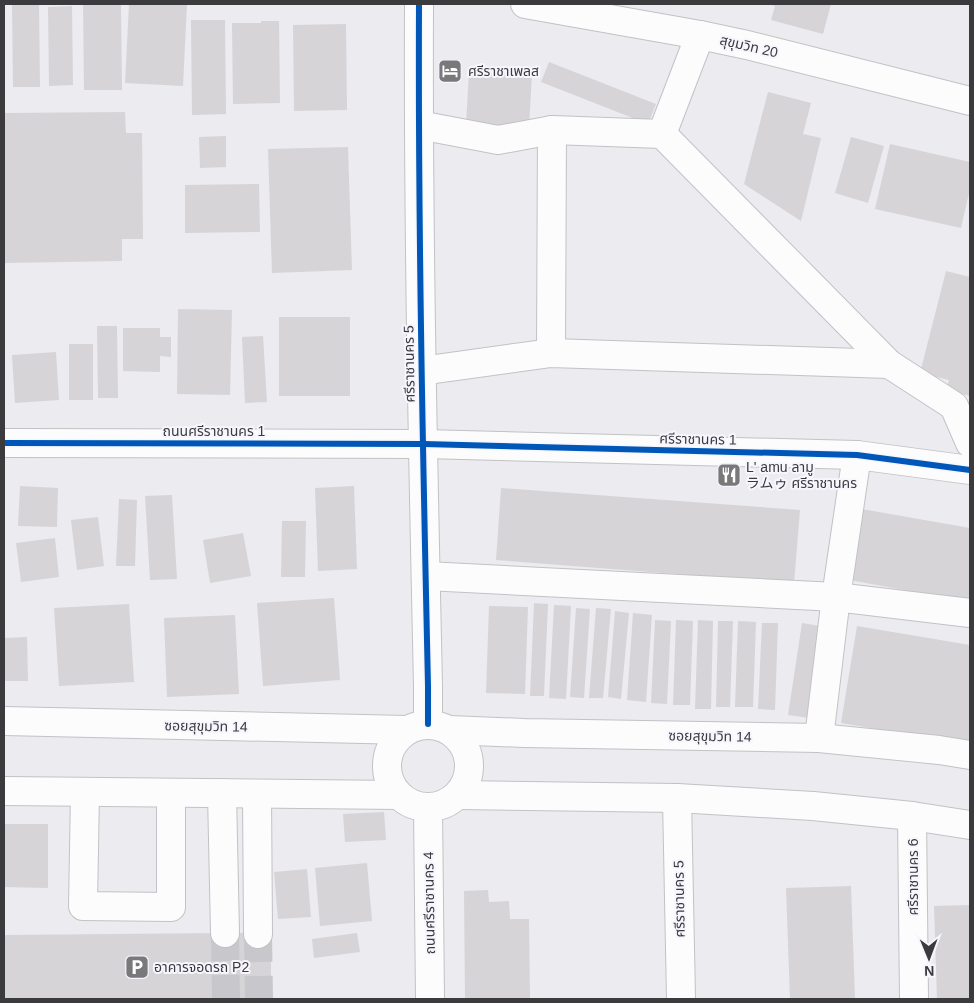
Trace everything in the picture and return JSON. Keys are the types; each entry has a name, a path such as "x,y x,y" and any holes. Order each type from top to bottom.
{"street":[{"name":"ศรีราชานคร 5","path":"420,4 421,370 424,444 428,728"},
{"name":"สุขุมวิท 20","path":"524,4 747,45 970,101"},
{"path":"662,134 700,35"},
{"path":"419,125 498,140 552,130 662,134 889,364 954,406 970,443"},
{"path":"550,354 552,130"},
{"path":"421,370 550,354 889,364"},
{"name":"ถนนศรีราชานคร 1","path":"4,443 424,444"},
{"name":"ศรีราชานคร 1","path":"424,444 857,455 970,470"},
{"path":"819,738 836,597 857,455"},
{"path":"426,576 836,597 970,613"},
{"name":"ซอยสุขุมวิท 14","path":"4,722 428,728 524,733 819,738 940,750 970,755"},
{"path":"428,728 459,738 466,748 469,760 469,773 465,785 458,795 438,806 428,807 417,806 407,802 398,795 391,785 387,773 386,760 390,748 397,737 428,728"},
{"path":"4,791 398,795"},
{"path":"85,792 83,906 103,907 171,907 171,793"},
{"path":"222,793 225,933"},
{"path":"257,794 258,934"},
{"path":"458,795 677,798 813,806 912,816 970,825"},
{"name":"ศรีราชานคร 5","path":"677,798 681,999"},
{"name":"ถนนศรีราชานคร 4","path":"428,807 430,999"},
{"name":"ศรีราชานคร 6","path":"912,816 914,999"}],"building":[{"path":"12,4 39,4 40,87 13,87"},
{"path":"83,4 121,4 122,90 84,90"},
{"path":"129,4 187,4 183,86 125,83"},
{"path":"767,4 831,4 823,34 771,20 775,6"},
{"path":"72,6 73,85 49,86 48,7"},
{"path":"191,20 225,20 226,114 192,115"},
{"path":"261,21 279,21 280,103 233,104 232,23 261,23"},
{"path":"346,24 347,110 294,111 293,25"},
{"path":"549,62 656,104 648,124 541,82"},
{"path":"469,71 532,73 529,128 466,125"},
{"path":"768,92 811,103 803,134 821,138 801,221 744,184"},
{"path":"125,112 126,133 142,133 143,239 122,239 122,261 4,263 4,113"},
{"path":"226,136 226,167 200,168 199,137"},
{"path":"851,137 884,146 868,203 835,193"},
{"path":"890,144 970,162 970,189 961,228 875,209"},
{"path":"348,147 352,270 272,273 268,149"},
{"path":"259,184 260,232 185,233 185,185"},
{"path":"946,271 970,277 970,396 946,390 949,380 920,373"},
{"path":"178,309 232,310 230,395 177,394"},
{"path":"279,317 350,317 350,396 279,396"},
{"path":"97,326 117,326 118,398 98,398"},
{"path":"123,328 160,328 160,337 171,337 171,357 160,356 160,372 123,371"},
{"path":"263,336 267,402 245,403 242,337"},
{"path":"69,344 93,344 93,400 69,400"},
{"path":"56,352 59,400 15,403 12,355"},
{"path":"20,486 58,488 57,527 18,526"},
{"path":"354,486 357,569 318,571 315,488"},
{"path":"501,488 800,510 794,583 496,560"},
{"path":"172,495 177,579 150,580 145,496"},
{"path":"119,499 137,500 135,566 116,566"},
{"path":"856,508 970,528 970,602 844,579"},
{"path":"98,517 104,566 77,570 71,520"},
{"path":"282,521 306,521 305,577 281,577"},
{"path":"243,533 251,576 210,583 203,540"},
{"path":"55,538 59,577 21,582 16,543"},
{"path":"334,598 340,680 263,686 257,603"},
{"path":"534,603 548,604 544,696 530,696"},
{"path":"129,604 134,682 59,686 54,608"},
{"path":"554,605 571,606 566,699 549,698"},
{"path":"489,606 528,607 525,694 486,693"},
{"path":"576,608 590,609 584,698 570,697"},
{"path":"596,608 611,609 603,698 589,698"},
{"path":"615,611 629,613 621,699 608,697"},
{"path":"633,613 652,615 646,702 627,700"},
{"path":"235,615 239,694 167,697 164,618"},
{"path":"655,620 671,621 667,704 651,703"},
{"path":"676,620 693,621 690,705 673,705"},
{"path":"698,620 713,621 711,709 695,709"},
{"path":"718,621 733,621 730,707 716,707"},
{"path":"738,621 756,622 753,707 735,707"},
{"path":"762,623 778,623 775,710 758,709"},
{"path":"802,623 845,630 831,721 788,715"},
{"path":"857,626 970,645 970,745 841,723"},
{"path":"27,637 28,681 4,681 4,638"},
{"path":"384,812 386,840 345,842 343,814"},
{"path":"4,824 48,824 48,888 4,887"},
{"path":"367,863 372,921 320,926 315,868"},
{"path":"307,869 311,917 278,919 274,872"},
{"path":"851,886 855,999 790,999 786,888"},
{"path":"488,890 489,902 509,901 510,919 529,919 530,999 465,999 464,891"},
{"path":"970,905 970,999 937,999 934,906"},
{"name":"อาคารจอดรถ P2","path":"271,933 271,999 4,999 4,935"},
{"path":"357,933 360,952 314,958 312,939"}],"tunnel":[{"path":"225,933 226,999"},
{"path":"258,934 259,999"}],"cycle path":[{"path":"419,4 420,260 428,724"},
{"path":"4,443 424,444 857,455 970,470"}],"place":[{"name":"ศรีราชาเพลส","path":"450,71"},
{"name":"L' amu ลามู ラムゥ ศรีราชานคร","path":"729,475"},
{"name":"อาคารจอดรถ P2","path":"137,967"}]}
